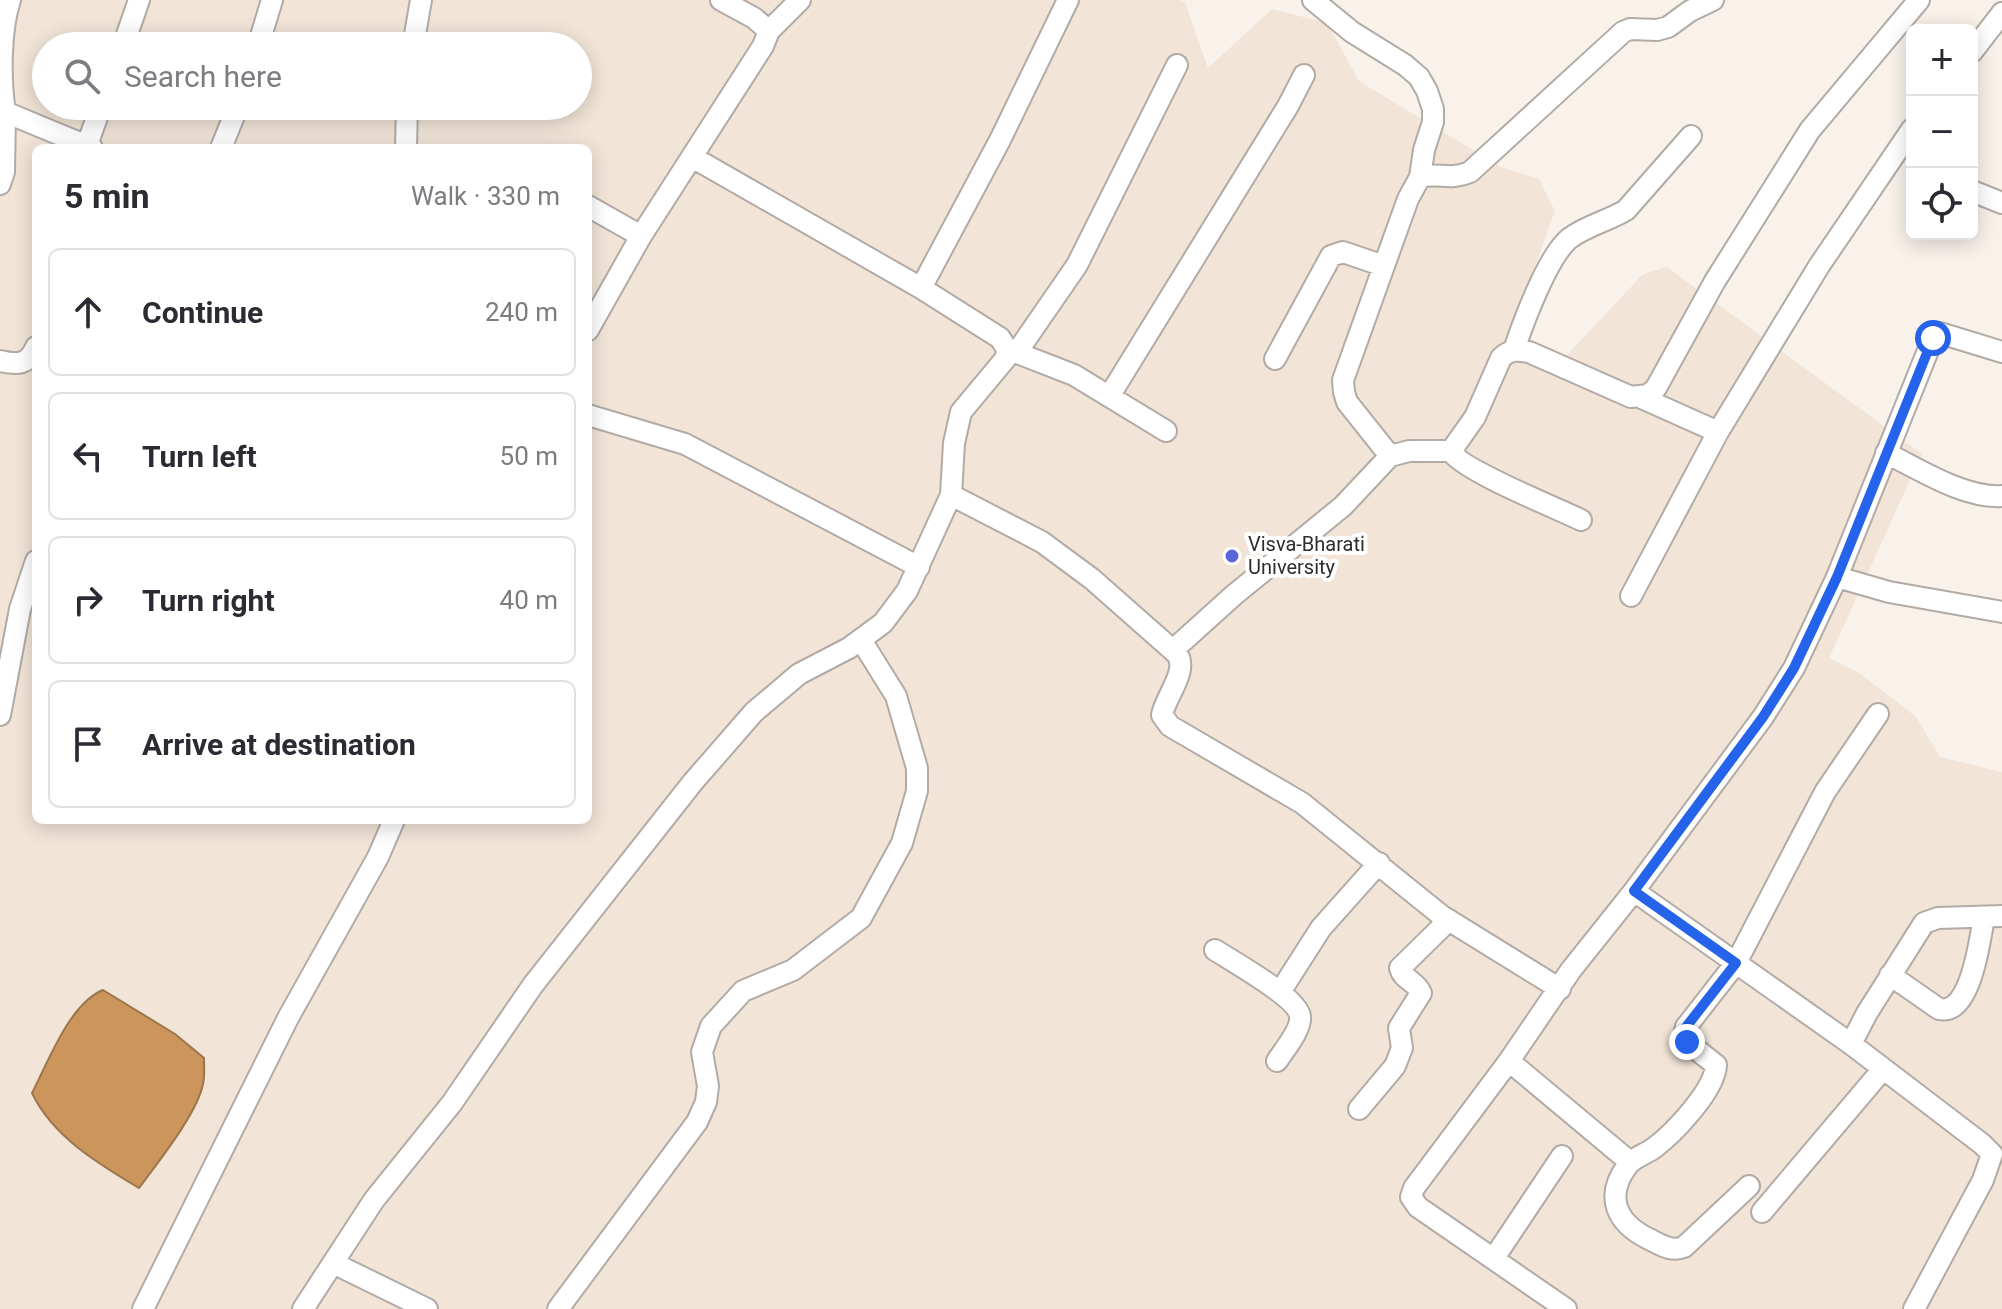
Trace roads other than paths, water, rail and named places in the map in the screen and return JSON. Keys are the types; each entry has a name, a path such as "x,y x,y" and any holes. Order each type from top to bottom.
{"street":[{"path":"128,32 139,0"},
{"path":"262,32 272,0"},
{"path":"415,32 421,0"},
{"path":"721,0 754,18 769,31"},
{"path":"592,323 641,236 763,46 769,31 800,0"},
{"path":"921,288 1000,140 1068,0"},
{"path":"1313,0 1352,32 1419,77 1427,91 1433,122 1420,177 1408,199 1343,380 1347,402 1390,456"},
{"path":"1420,177 1450,178 1470,172 1623,32 1668,27 1690,11 1713,0"},
{"path":"1642,398 1656,388 1715,281 1810,130 1919,0"},
{"path":"0,184 4,172 4,11"},
{"path":"1978,44 2002,13"},
{"path":"303,1309 374,1200 452,1103 533,985 693,782 754,712 799,674 861,640 883,623 907,591 951,495 954,443 961,412 1077,265 1177,65"},
{"path":"1110,395 1304,75"},
{"path":"5,112 81,144"},
{"path":"89,144 97,120"},
{"path":"223,144 232,120"},
{"path":"406,144 407,120"},
{"path":"1451,451 1475,417 1501,358 1514,350 1540,287 1567,241 1586,227 1626,210 1691,136"},
{"path":"1631,596 1718,432 1819,266 1906,138"},
{"path":"692,157 921,288 1000,338 1012,350 1074,375 1166,431"},
{"path":"1978,193 2002,203"},
{"path":"592,208 641,236"},
{"path":"1275,359 1331,256 1343,252 1384,266"},
{"path":"1566,1309 1427,1214 1411,1197 1414,1188 1509,1061 1571,970 1634,891 1763,717 1794,668 1837,577 1933,338 1940,333 1950,335 2002,352"},
{"path":"1514,350 1529,352 1607,388 1642,398 1718,432"},
{"path":"0,361 17,365 26,362 32,353"},
{"path":"592,416 685,444 919,567"},
{"path":"1173,650 1234,595 1343,506 1390,456 1409,451 1451,451"},
{"path":"1451,451 1460,462 1581,520"},
{"path":"1886,453 1971,493 2002,496"},
{"path":"951,495 1042,542 1092,579 1173,650 1181,659 1180,670 1162,715 1170,726 1302,803 1449,920 1560,989"},
{"path":"0,715 20,609 32,573"},
{"path":"1837,577 1889,592 2002,612"},
{"path":"558,1309 697,1122 706,1102 708,1086 702,1052 711,1026 743,991 793,970 861,918 902,843 917,791 917,768 896,696 861,640"},
{"path":"1749,1186 1684,1247 1672,1250 1638,1234 1618,1214 1615,1193 1630,1162 1654,1148 1684,1118 1712,1083 1716,1065 1687,1042 1684,1035 1686,1027 1736,963 1825,792 1878,714"},
{"path":"143,1309 288,1018 378,857 392,824"},
{"path":"1280,992 1321,928 1379,863"},
{"path":"1634,891 1851,1044 1982,1144 1997,1148 1914,1309"},
{"path":"1851,1044 1890,975 1924,923 1938,918 1993,917 1963,996 1953,1007 1939,1009 1890,975"},
{"path":"1359,1109 1395,1066 1402,1048 1399,1028 1421,993 1415,984 1402,975 1400,968 1449,920"},
{"path":"1215,950 1280,992 1300,1016 1298,1026 1277,1061"},
{"path":"1509,1061 1630,1162"},
{"path":"1762,1212 1883,1069"},
{"path":"1494,1258 1562,1156"},
{"path":"333,1263 427,1309"}],"place":[{"name":"Visva-Bharati University","path":"1232,556"}]}
